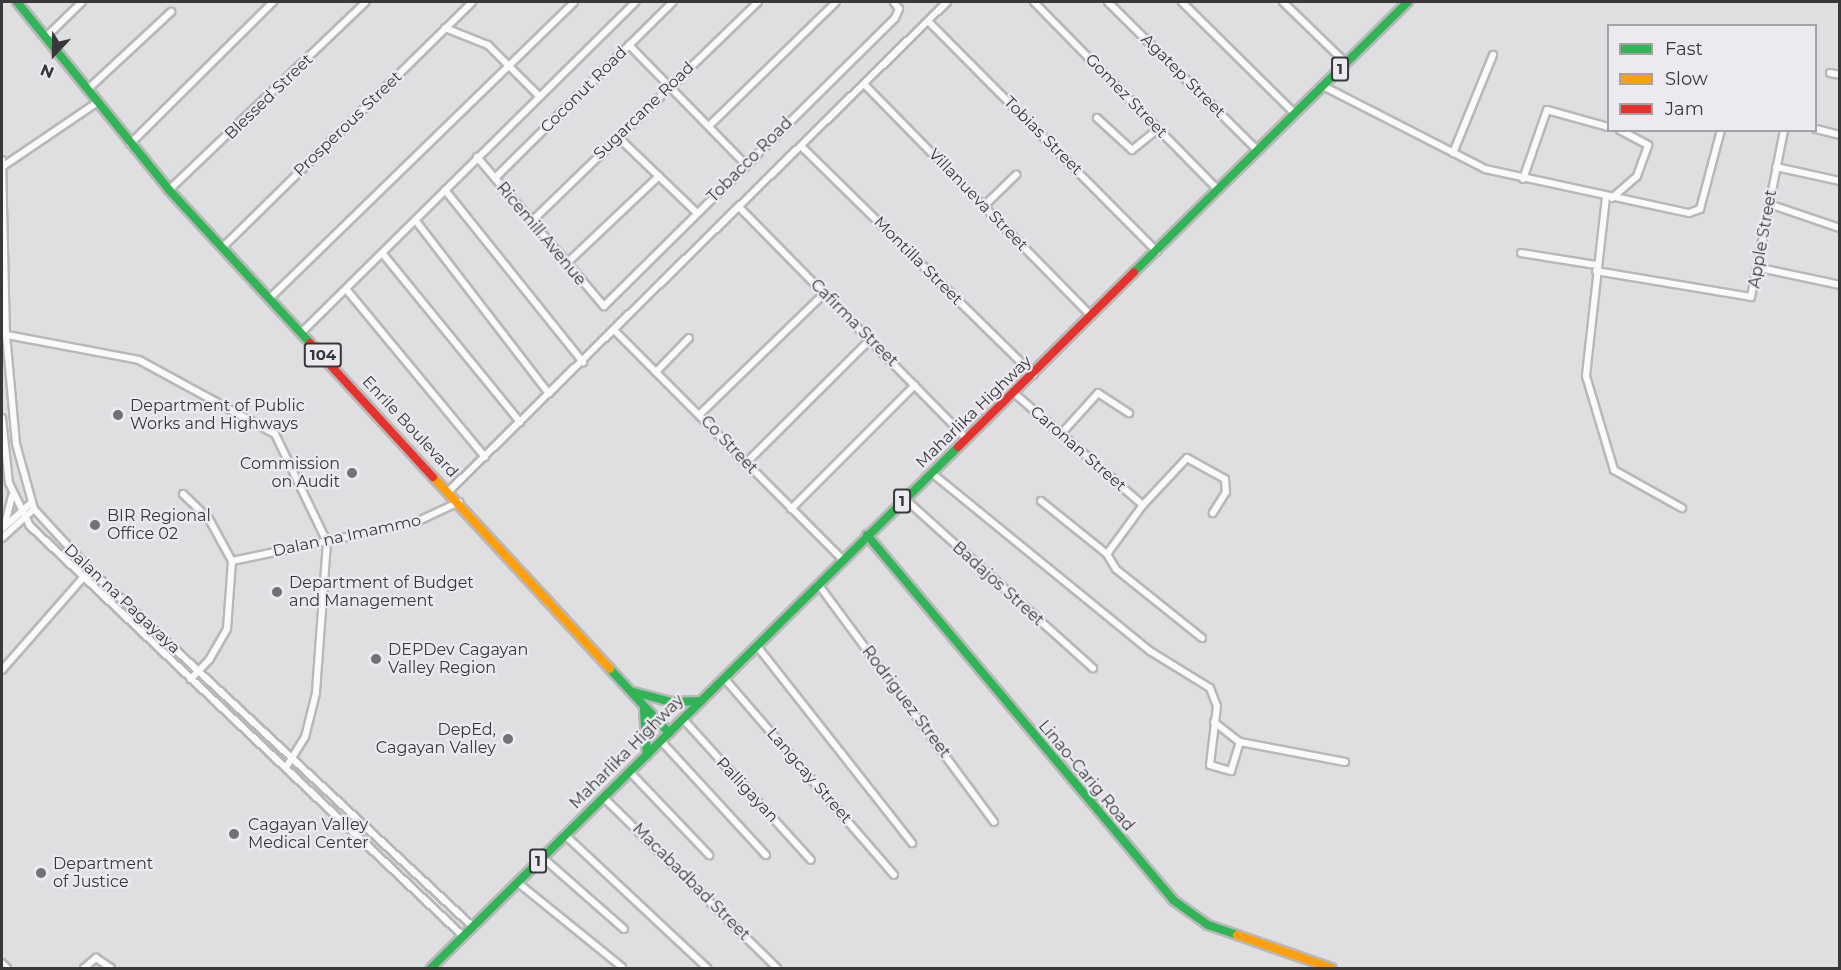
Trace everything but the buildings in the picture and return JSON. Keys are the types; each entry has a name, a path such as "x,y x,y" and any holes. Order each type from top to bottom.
{"main road":[{"name":"Enrile Boulevard","path":"17,2 129,144 169,190 459,501 669,733"},
{"name":"Maharlika Highway","path":"431,969 516,881 630,772 867,535 1034,375 1408,2"},
{"name":"Linao-Carig Road","path":"867,535 1173,900 1208,925 1331,969"},
{"path":"630,690 671,702 701,701"},
{"path":"638,699 649,722 647,755"}],"street":[{"path":"46,37 82,2"},
{"path":"129,144 273,2"},
{"name":"Blessed Street","path":"169,190 366,2"},
{"name":"Prosperous Street","path":"223,248 472,2"},
{"path":"270,298 574,2"},
{"path":"302,332 635,2"},
{"name":"Coconut Road","path":"495,178 673,2"},
{"name":"Sugarcane Road","path":"531,222 758,2"},
{"path":"709,126 836,2"},
{"name":"Tobacco Road","path":"606,304 895,18 899,9 894,2"},
{"path":"449,491 615,331 947,2"},
{"name":"Gomez Street","path":"1034,2 1218,190"},
{"name":"Agatep Street","path":"1108,2 1259,150"},
{"path":"1182,2 1295,114"},
{"path":"1284,2 1346,63"},
{"path":"87,90 171,12"},
{"name":"Tobias Street","path":"928,21 1157,252"},
{"path":"445,28 476,38 509,64 539,96"},
{"path":"630,45 746,165"},
{"path":"1453,153 1493,56"},
{"path":"1830,73 1839,75"},
{"name":"Villanueva Street","path":"864,84 1091,316"},
{"path":"1323,86 1453,153 1523,179 1609,198 1698,212 1720,132"},
{"path":"2,165 96,103"},
{"path":"1523,179 1545,112 1607,127"},
{"path":"1097,118 1132,150 1158,129"},
{"path":"1817,130 1839,135"},
{"path":"1624,132 1648,145 1638,176 1609,198 1596,268 1584,368 1608,460 1632,483 1682,508"},
{"name":"Apple Street","path":"1596,268 1744,299 1753,295 1760,268 1769,204 1784,132"},
{"path":"618,137 698,213"},
{"name":"Montilla Street","path":"802,147 1034,375"},
{"name":"Ricemill Avenue","path":"477,157 598,304 606,304"},
{"name":"Dalan na Pagayaya","path":"2,165 4,334 16,444 32,506 90,570 472,926"},
{"path":"1776,167 1839,181"},
{"path":"984,206 1016,175"},
{"path":"566,264 659,176"},
{"path":"445,190 583,362"},
{"path":"1769,204 1839,228"},
{"name":"Cafirma Street","path":"740,208 967,439"},
{"path":"416,220 549,394"},
{"path":"1521,253 1596,268"},
{"path":"383,254 520,422"},
{"path":"1760,268 1839,285"},
{"path":"346,289 484,457"},
{"path":"699,415 825,293"},
{"name":"Co Street","path":"615,331 843,560"},
{"path":"4,334 139,360 267,429 281,445 327,542 316,693 294,759 286,768"},
{"path":"656,372 689,338"},
{"path":"746,462 871,339"},
{"path":"791,509 915,385"},
{"name":"Caronan Street","path":"1014,393 1143,505"},
{"path":"1061,434 1098,393 1129,413"},
{"name":"Dalan na Pagayaya","path":"2,418 13,496 21,515 30,526 82,579 463,936"},
{"path":"1107,554 1143,505 1191,458 1226,483 1213,513"},
{"path":"933,474 1150,651 1210,688 1217,702 1210,765 1231,771 1240,742"},
{"path":"183,494 209,519 231,561 227,629 200,672 191,679"},
{"path":"2,538 13,496"},
{"name":"Badajos Street","path":"905,499 1093,668"},
{"name":"Dalan na Imammo","path":"231,561 414,523 459,501"},
{"path":"1041,501 1107,554 1116,569 1202,638"},
{"path":"6,527 32,506"},
{"path":"6,527 30,526"},
{"path":"2,670 90,570"},
{"name":"Rodriguez Street","path":"817,584 994,822"},
{"path":"756,645 912,843"},
{"name":"Langcay Street","path":"723,677 894,875"},
{"name":"Palligayan","path":"682,719 812,860"},
{"path":"1214,722 1240,742 1344,762"},
{"path":"661,741 766,855"},
{"path":"630,772 709,855"},
{"name":"Macabadbad Street","path":"603,797 777,969"},
{"path":"565,835 707,969"},
{"path":"542,857 624,929"},
{"path":"516,881 622,967"},
{"path":"84,969 96,958 111,969"},
{"path":"2,963 7,969"}],"traffic: fast":[{"path":"17,2 169,190 310,343"},
{"path":"1134,272 1408,2"},
{"path":"431,968 958,447"},
{"path":"867,535 1173,900 1208,925 1237,935"},
{"path":"610,669 669,733"},
{"path":"634,692 671,702 701,701"},
{"path":"644,710 647,755"}],"traffic: slow":[{"path":"433,477 610,669"},
{"path":"1237,935 1331,968"}],"traffic: jam":[{"path":"958,447 1134,272"},
{"path":"310,343 433,477"}],"place":[{"name":"Department of Public Works and Highways","path":"118,415"},
{"name":"Commission on Audit","path":"352,473"},
{"name":"BIR Regional Office 02","path":"95,525"},
{"name":"Department of Budget and Management","path":"277,592"},
{"name":"DEPDev Cagayan Valley Region","path":"376,659"},
{"name":"DepEd, Cagayan Valley","path":"508,739"},
{"name":"Cagayan Valley Medical Center","path":"234,834"},
{"name":"Department of Justice","path":"41,873"}]}
